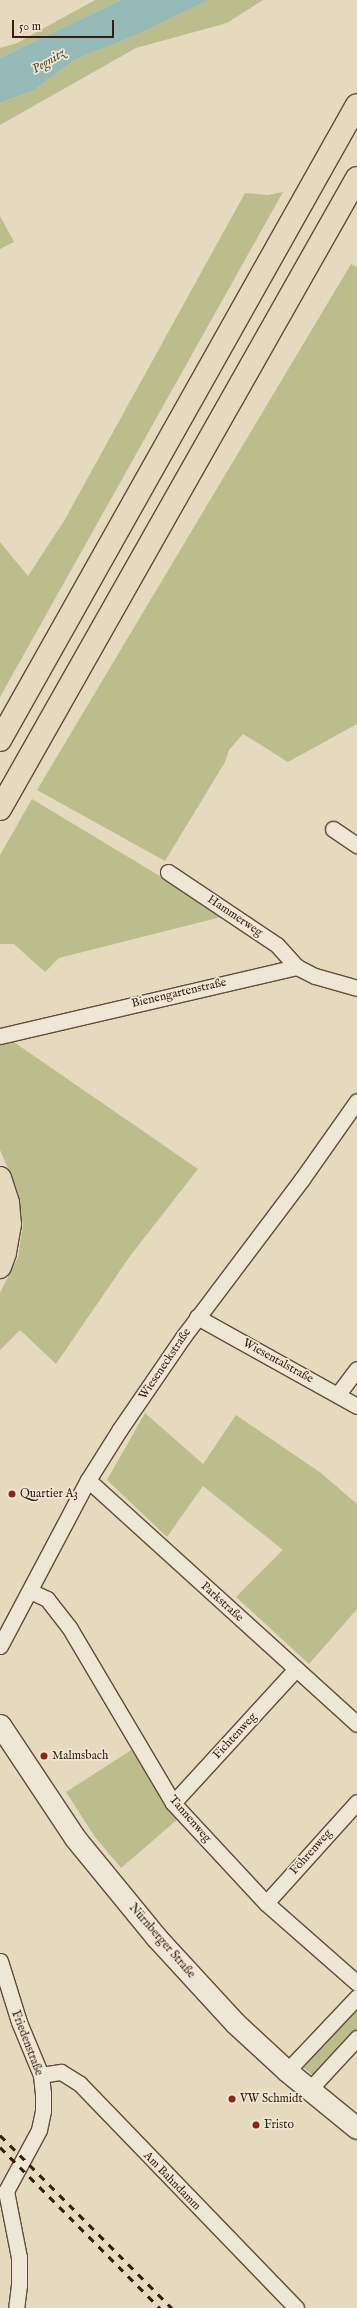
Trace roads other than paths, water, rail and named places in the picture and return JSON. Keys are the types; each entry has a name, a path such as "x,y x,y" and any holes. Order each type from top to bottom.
{"highway":[{"path":"4,732 357,105"},
{"path":"0,809 357,178"},
{"path":"0,1178 8,1203 10,1224 5,1253 0,1267"}],"main road":[{"name":"Nürnberger Straße","path":"0,1724 71,1832 156,1937 235,2023 309,2090 357,2128"}],"street":[{"path":"333,829 357,845"},
{"name":"Hammerweg","path":"168,872 277,945 297,967"},
{"path":"297,967 315,976 357,988"},
{"name":"Bienengartenstraße","path":"0,1036 297,967"},
{"name":"Wieseneckstraße","path":"0,1646 88,1480 198,1317 302,1179 357,1101"},
{"name":"Wiesentalstraße","path":"198,1317 357,1406"},
{"path":"338,1394 357,1369"},
{"name":"Parkstraße","path":"88,1480 357,1724"},
{"name":"Tannenweg","path":"30,1591 47,1600 69,1627 173,1804 266,1902 357,1983"},
{"name":"Fichtenweg","path":"173,1804 296,1670"},
{"name":"Föhrenweg","path":"266,1902 357,1802"},
{"name":"Friedenstraße","path":"1,1968 19,2022 41,2075 43,2111 39,2130 3,2193 19,2257 19,2285 16,2308"},
{"path":"287,2071 357,1996"},
{"path":"309,2090 357,2038"},
{"name":"Am Bahndamm","path":"41,2075 61,2072 80,2084 296,2308"}],"water":[{"name":"Pegnitz","path":"121,0 209,0 137,35 75,60 34,90 0,103 0,58"}],"railway":[{"path":"0,2135 172,2308"},
{"path":"0,2147 160,2308"}],"place":[{"name":"Quartier A3","path":"12,1494"},
{"name":"Malmsbach","path":"44,1756"},
{"name":"VW Schmidt","path":"232,2099"},
{"name":"Fristo","path":"256,2125"}]}
